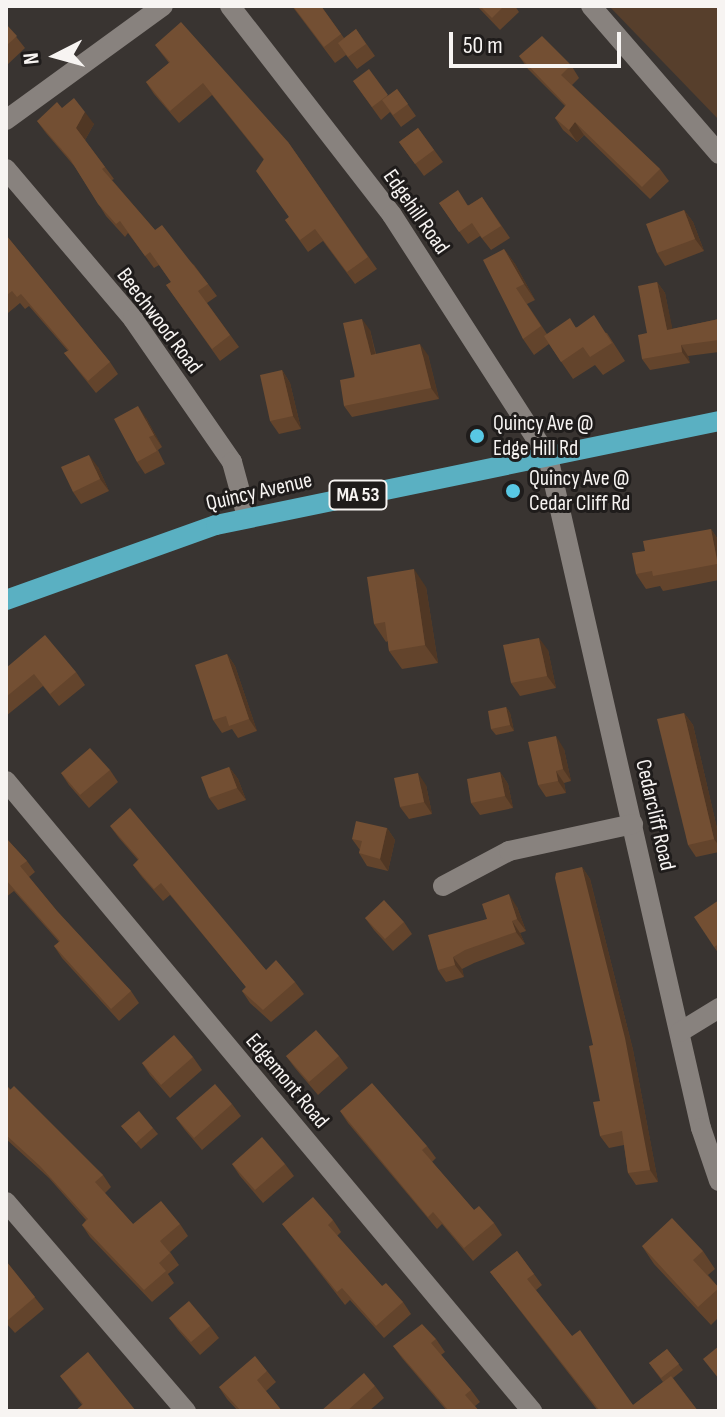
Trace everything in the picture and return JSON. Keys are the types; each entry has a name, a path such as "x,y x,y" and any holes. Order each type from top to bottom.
{"main road":[{"name":"Quincy Avenue","path":"6,600 159,542 247,517 719,421"}],"street":[{"path":"6,120 163,6"},
{"name":"Edgehill Road","path":"230,6 392,215 548,457"},
{"path":"591,6 719,154"},
{"name":"Beechwood Road","path":"6,169 133,319 232,462 247,517"},
{"name":"Cedarcliff Road","path":"548,457 701,1128 719,1181"},
{"name":"Edgemont Road","path":"6,781 532,1411"},
{"path":"443,886 509,851 633,824"},
{"path":"680,1032 719,1008"},
{"path":"6,1202 186,1411"}],"shaded area":[{"path":"609,6 719,6 719,120"}],"building":[{"path":"293,6 321,6 341,34 324,47"},
{"path":"480,6 504,6 492,18"},
{"path":"181,22 288,142 368,257 347,272 315,229 300,240 285,220 289,217 256,171 264,159 203,83 170,111 146,82 170,62 155,45"},
{"path":"6,24 17,36 6,46"},
{"path":"356,29 366,44 348,57 338,43"},
{"path":"542,36 571,65 561,75 660,169 642,187 575,122 569,130 555,118 566,105 519,56"},
{"path":"369,69 388,95 372,107 353,81"},
{"path":"397,89 408,104 393,115 382,100"},
{"path":"74,98 85,112 76,128 105,167 102,169 155,230 162,225 208,284 198,291 230,335 212,349 166,285 171,282 150,252 145,256 120,221 116,224 98,204 70,159 37,121 57,102 62,108"},
{"path":"418,128 434,150 415,164 399,142"},
{"path":"458,190 468,206 482,197 501,226 482,238 472,223 459,232 439,203"},
{"path":"684,210 695,239 657,253 646,224"},
{"path":"6,235 110,362 88,381 64,353 69,350 21,294 17,297 12,291 6,296"},
{"path":"504,249 524,284 516,288 541,326 523,339 483,260"},
{"path":"657,282 667,330 719,319 719,340 681,345 682,352 642,359 638,335 647,333 638,286"},
{"path":"594,315 612,343 590,357 583,347 561,362 544,336 570,318 576,328"},
{"path":"362,319 371,355 420,344 431,388 344,406 340,380 355,377 343,323"},
{"path":"282,370 293,416 270,421 260,375"},
{"path":"138,406 154,435 149,437 157,451 137,462 114,419"},
{"path":"89,455 100,479 73,492 61,467"},
{"path":"711,529 719,567 717,564 653,576 652,571 636,574 632,553 645,551 643,541"},
{"path":"414,569 425,645 389,651 385,622 374,624 367,577"},
{"path":"45,635 76,672 50,694 34,674 6,697 6,668"},
{"path":"539,638 547,676 511,683 503,645"},
{"path":"227,654 249,719 229,726 226,716 213,720 195,665"},
{"path":"506,707 510,725 491,729 488,711"},
{"path":"684,713 714,839 688,845 657,719"},
{"path":"556,736 563,769 556,771 558,781 538,785 528,742"},
{"path":"90,748 110,770 80,795 61,773"},
{"path":"229,767 237,788 209,798 201,777"},
{"path":"500,772 505,796 471,803 467,779"},
{"path":"418,773 424,802 400,807 394,778"},
{"path":"130,808 266,970 276,960 295,982 263,1010 242,991 246,987 161,883 154,889 133,865 139,859 110,826"},
{"path":"356,821 387,828 380,859 359,853 362,841 352,839"},
{"path":"6,838 27,861 20,866 131,991 111,1009 54,946 60,941 6,880"},
{"path":"582,867 625,1038 650,1170 628,1173 622,1131 600,1136 593,1102 600,1101 589,1046 593,1045 555,878 556,873"},
{"path":"509,894 517,919 512,921 516,932 465,950 453,957 455,965 438,970 428,935 487,919 482,904"},
{"path":"384,900 404,922 385,939 365,918"},
{"path":"719,900 719,944 714,947 694,917"},
{"path":"316,1030 339,1056 309,1082 286,1056"},
{"path":"174,1035 193,1057 161,1085 142,1063"},
{"path":"372,1083 427,1146 422,1150 474,1210 479,1206 494,1223 464,1248 433,1212 428,1217 340,1111"},
{"path":"215,1084 232,1104 194,1138 176,1118"},
{"path":"6,1085 10,1090 14,1086 103,1175 95,1182 133,1224 161,1201 180,1224 160,1241 170,1253 159,1263 166,1271 144,1290 82,1225 88,1219 40,1166 6,1135"},
{"path":"139,1111 153,1128 136,1143 121,1126"},
{"path":"262,1137 285,1164 255,1190 232,1164"},
{"path":"313,1197 333,1220 328,1225 382,1286 386,1283 403,1302 376,1326 342,1288 337,1292 282,1224"},
{"path":"672,1218 703,1251 693,1260 719,1288 698,1307 642,1246"},
{"path":"517,1251 534,1274 527,1279 572,1336 580,1330 633,1405 671,1376 698,1411 600,1411 490,1272"},
{"path":"6,1261 35,1297 7,1321 6,1320"},
{"path":"189,1301 210,1326 191,1342 169,1318"},
{"path":"422,1324 436,1339 431,1343 471,1390 465,1395 479,1411 449,1411 393,1346"},
{"path":"719,1346 719,1379 703,1359"},
{"path":"667,1349 679,1364 661,1378 649,1363"},
{"path":"88,1352 136,1411 75,1411 83,1404 60,1376"},
{"path":"255,1356 267,1371 257,1380 282,1411 241,1411 219,1387"},
{"path":"364,1373 375,1386 347,1411 321,1411"}],"place":[{"name":"Quincy Ave @ Edge Hill Rd","path":"477,436"},
{"name":"Quincy Ave @ Cedar Cliff Rd","path":"513,491"}]}
